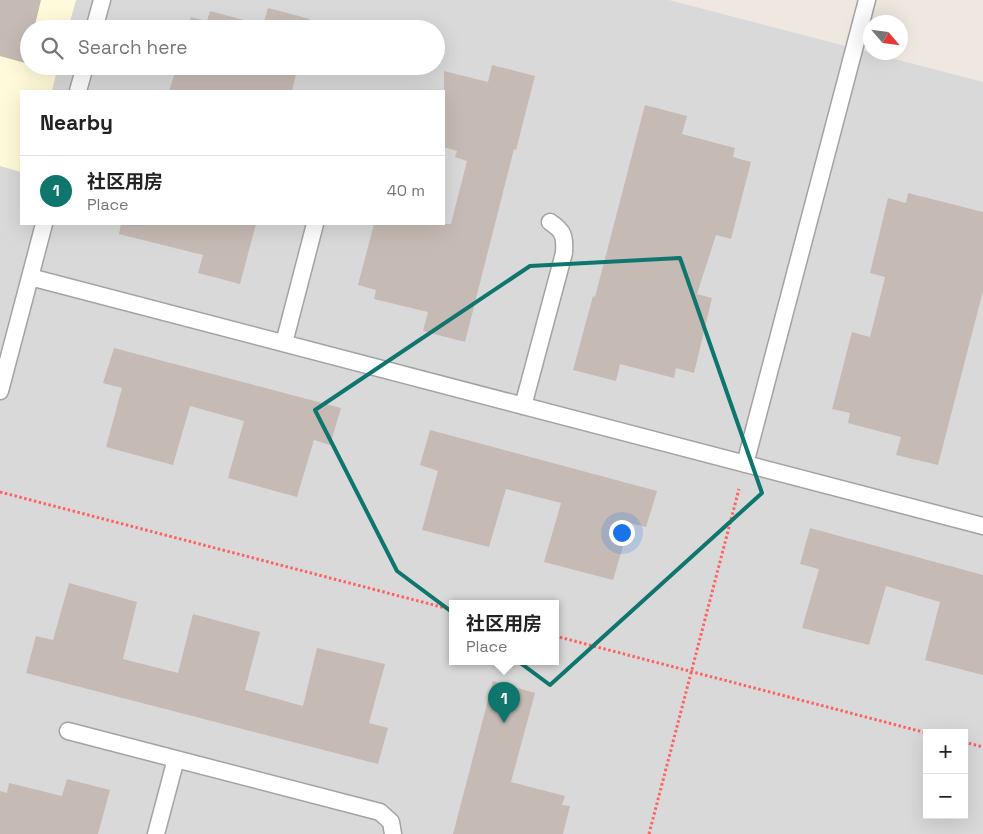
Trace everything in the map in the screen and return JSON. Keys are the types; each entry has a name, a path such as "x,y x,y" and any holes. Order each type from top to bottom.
{"lane":[{"path":"96,20 102,0"},
{"path":"745,464 867,0"},
{"path":"78,90 82,75"},
{"path":"523,406 564,253 565,240 560,228 550,222"},
{"path":"0,390 44,225"},
{"path":"284,343 315,225"},
{"path":"30,278 983,526"},
{"path":"68,731 380,812 391,822 393,834"},
{"path":"156,834 176,759"}],"path":[{"path":"649,834 745,464"},
{"path":"0,492 449,609"},
{"path":"559,637 923,732"},
{"path":"968,743 983,747"}],"highlighted area":[{"path":"680,258 762,493 550,685 397,571 315,410 530,266"}],"shaded area":[{"path":"0,0 669,0 863,51 863,60 899,60 983,82 983,834 0,834"},
{"path":"0,0 76,0 70,20 20,20 20,75 56,75 52,90 20,90 20,172 0,166"}],"building":[{"path":"0,0 41,0 36,20 20,20 20,62 0,56"},
{"path":"268,8 310,19 310,20 264,20"},
{"path":"210,11 244,20 207,20"},
{"path":"191,17 203,20 190,20"},
{"path":"492,65 535,76 516,150 514,149 465,342 423,331 428,312 374,299 376,290 358,285 374,225 451,224 467,161 455,157 457,151 445,147 444,75 445,71 488,82"},
{"path":"174,75 296,75 292,90 169,90"},
{"path":"645,105 687,116 682,134 735,148 733,157 751,162 731,239 716,235 697,294 712,298 694,373 676,368 674,378 620,364 616,381 573,370 593,296 595,297"},
{"path":"908,193 983,212 983,291 938,465 896,455 901,437 848,423 850,413 832,409 852,332 870,337 885,277 870,273 888,198 906,203"},
{"path":"121,225 256,225 240,284 198,273 203,255 119,234"},
{"path":"114,348 341,408 330,445 314,440 297,497 228,478 244,421 190,406 173,465 106,447 122,388 103,383"},
{"path":"430,430 657,491 646,527 630,523 613,580 544,562 561,503 506,489 489,547 422,530 438,471 420,465"},
{"path":"810,528 983,575 983,675 925,660 940,602 886,586 869,645 802,628 819,569 800,564"},
{"path":"69,583 137,602 123,659 178,673 193,614 260,632 245,690 303,706 317,648 385,664 369,723 388,728 378,764 26,673 36,636 53,640"},
{"path":"493,681 535,693 511,782 565,796 562,805 570,806 563,834 453,834"},
{"path":"67,779 110,790 98,834 0,834 0,791 7,793 9,783 62,796"}],"place":[{"name":"社区用房","path":"504,723"}]}
